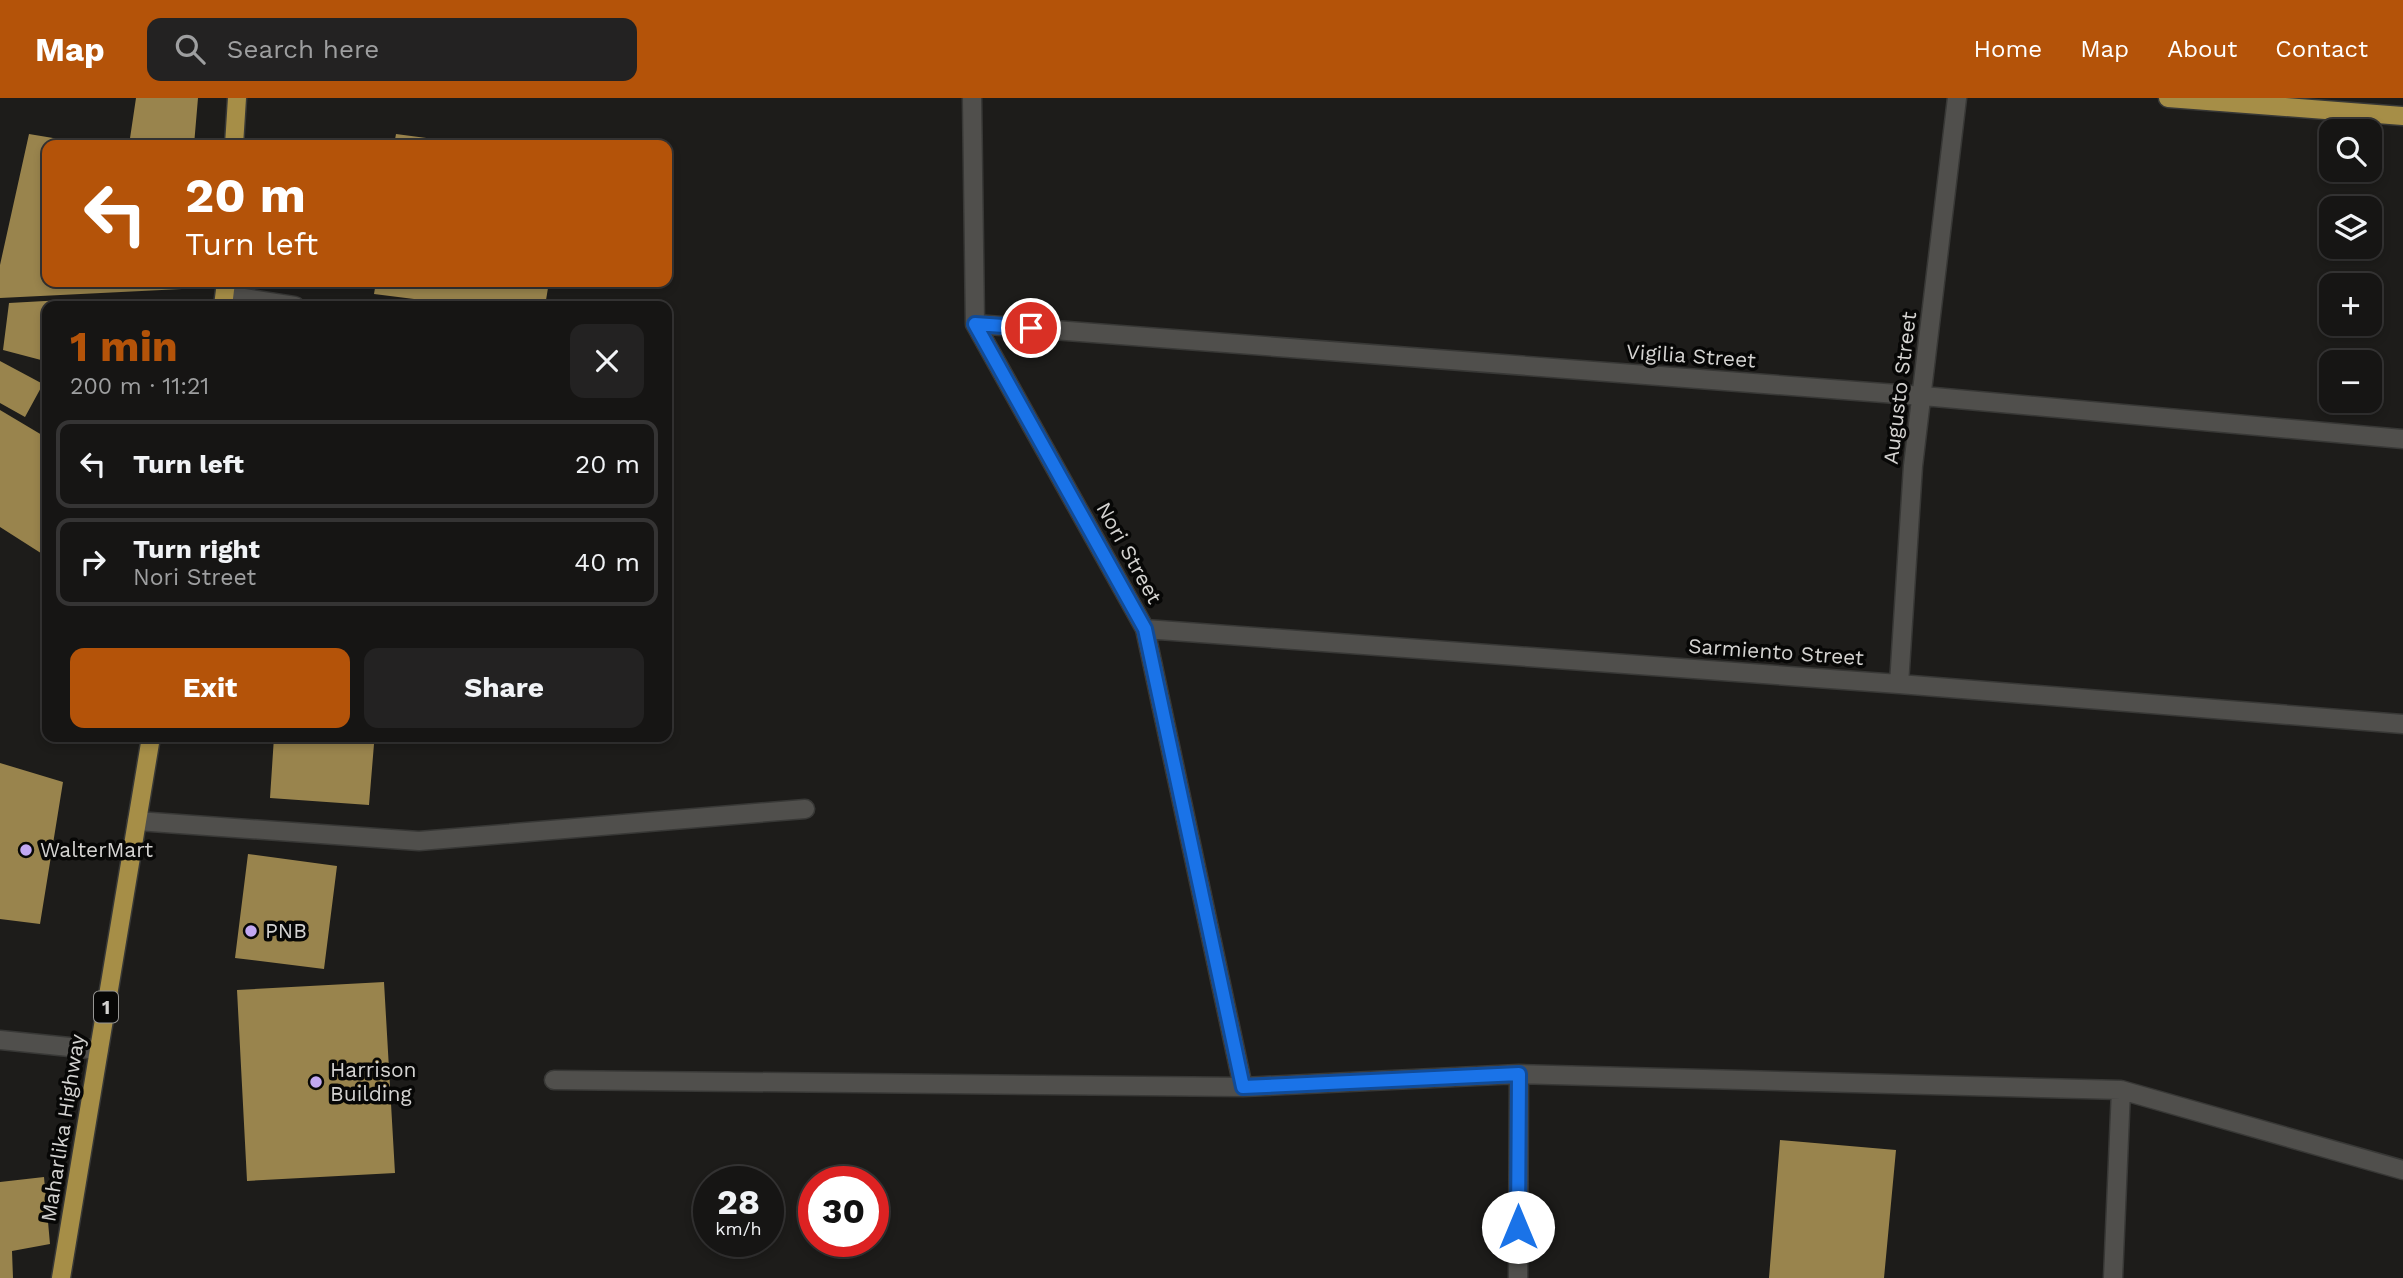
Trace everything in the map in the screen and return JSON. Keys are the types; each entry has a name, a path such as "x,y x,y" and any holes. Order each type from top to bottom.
{"main road":[{"path":"234,140 237,98"},
{"path":"2168,98 2403,116"},
{"name":"Maharlika Highway","path":"61,1278 150,742"}],"street":[{"name":"Nori Street","path":"972,98 975,324 1145,629 1243,1087"},
{"name":"Augusto Street","path":"1899,684 1913,466 1957,98"},
{"path":"225,294 266,301"},
{"name":"Vigilia Street","path":"975,324 1923,396 2403,439"},
{"name":"Sarmiento Street","path":"1145,629 2403,724"},
{"path":"137,821 419,841 805,809"},
{"path":"0,1040 99,1050"},
{"path":"1518,1278 1519,1074"},
{"path":"554,1080 1243,1087 1519,1074 2121,1090 2403,1170"},
{"path":"2113,1278 2121,1090"}],"building":[{"path":"136,98 198,98 194,140 130,140"},
{"path":"29,134 65,140 42,140 42,287 182,287 0,298 0,265"},
{"path":"396,134 442,140 395,140"},
{"path":"375,287 548,287 546,301 430,301 374,294"},
{"path":"42,301 42,363 41,360 3,350 9,303"},
{"path":"0,361 42,383 25,417 0,403"},
{"path":"0,410 42,435 42,554 0,527"},
{"path":"274,742 374,744 369,805 270,798"},
{"name":"WalterMart","path":"0,763 63,782 40,924 0,919"},
{"path":"248,854 337,866 324,969 235,958"},
{"name":"Harrison Building","path":"384,982 395,1173 247,1181 237,990"},
{"path":"1780,1140 1896,1150 1884,1278 1769,1278"},
{"path":"44,1177 50,1244 12,1251 13,1278 0,1278 0,1182"}],"place":[{"name":"WalterMart","path":"26,850"},
{"name":"PNB","path":"251,931"},
{"name":"Harrison Building","path":"316,1082"}],"route":[{"path":"1031,328 975,324 1145,629 1243,1087 1519,1074 1518,1227"}]}
